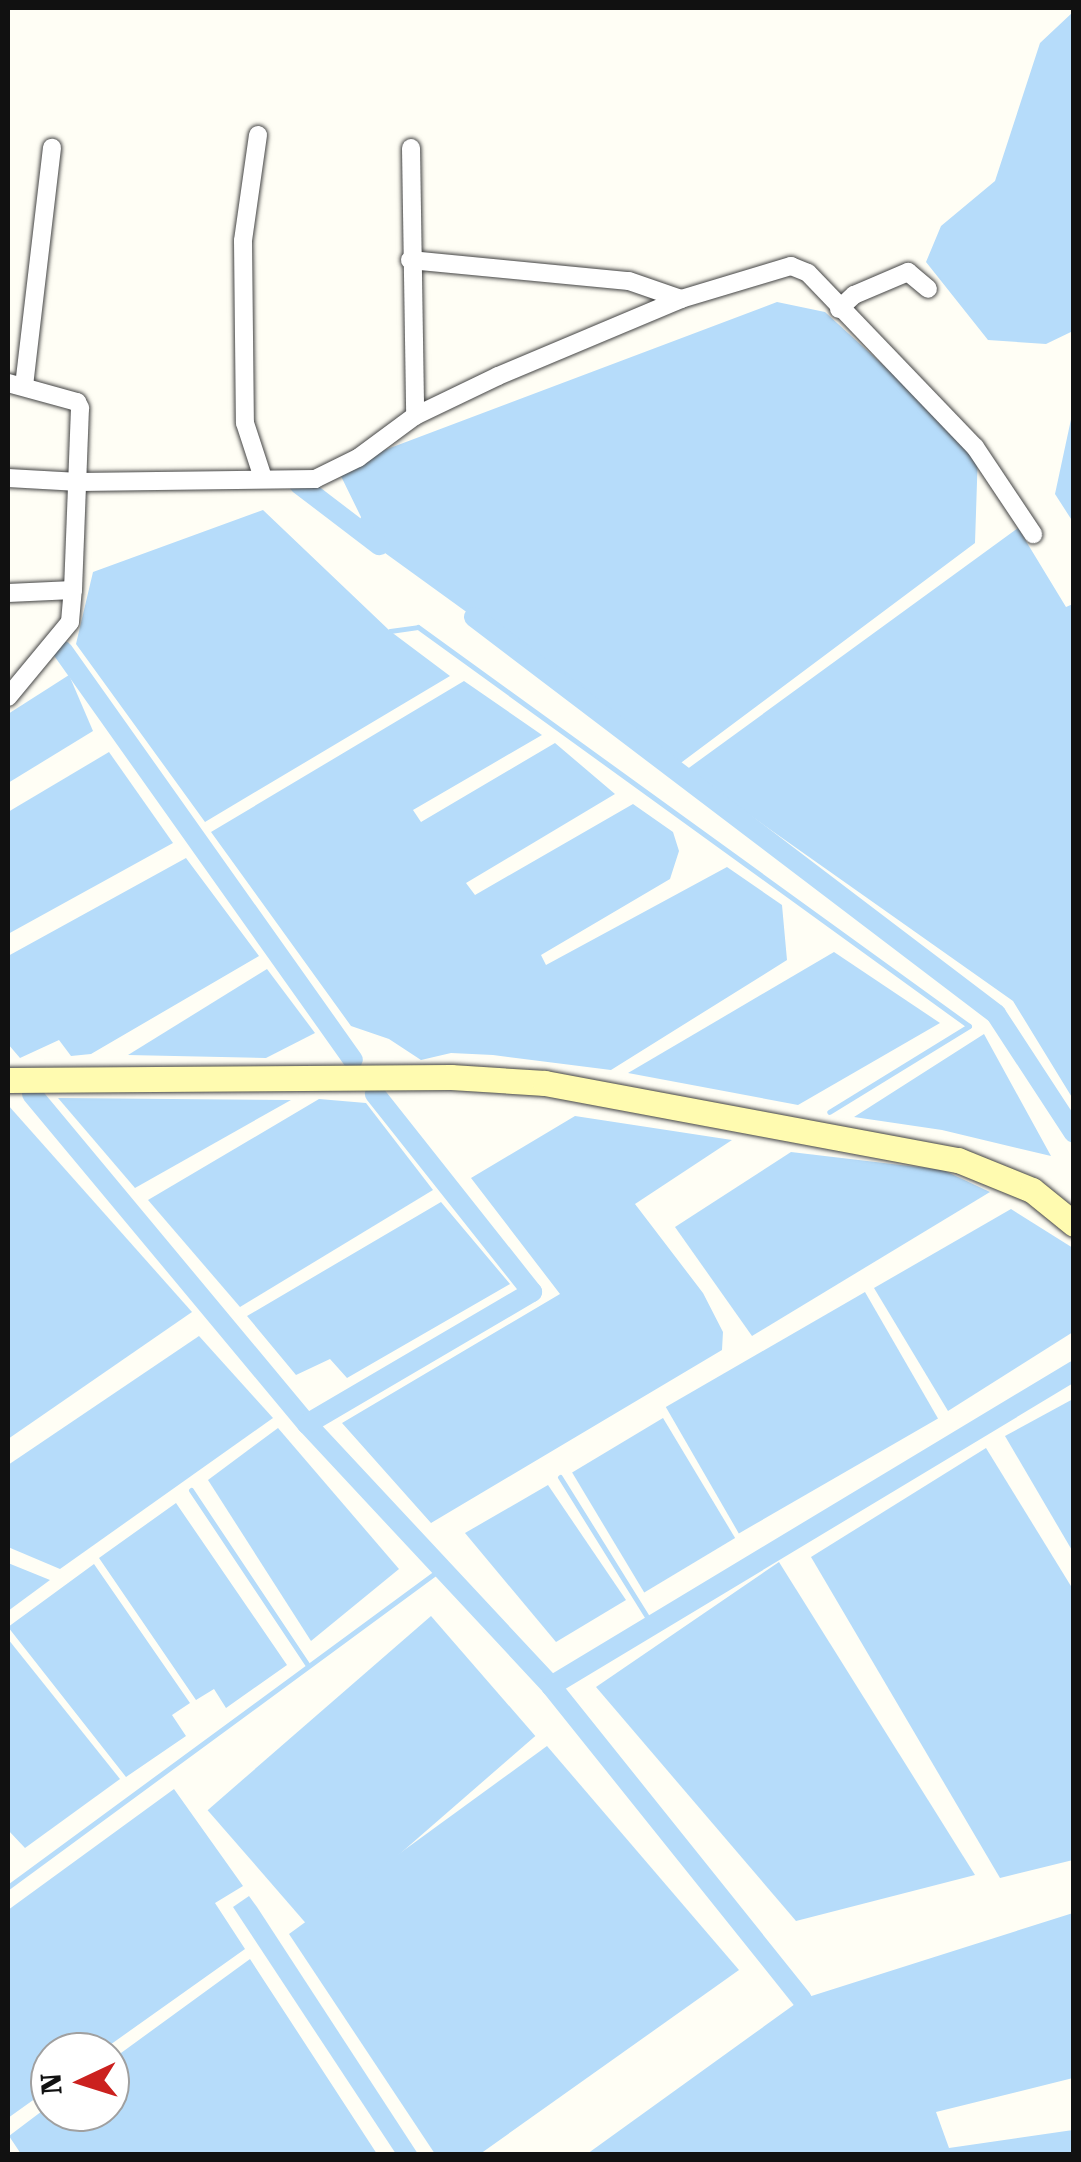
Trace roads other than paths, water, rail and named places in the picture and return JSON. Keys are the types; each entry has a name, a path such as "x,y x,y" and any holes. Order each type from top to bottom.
{"main road":[{"path":"8,1080 451,1077 545,1083 958,1160 1032,1190 1074,1224"}],"street":[{"path":"258,135 243,241 245,423 263,478"},
{"path":"8,697 70,622 79,482 77,402 16,385 52,148"},
{"path":"411,148 415,416"},
{"path":"410,260 629,281 680,300"},
{"path":"8,478 79,482 315,479 358,458 415,416 680,300 791,266 808,273 839,310 976,448 1033,534"},
{"path":"839,310 854,294 908,272 928,289"},
{"path":"8,593 72,590"}],"water":[{"path":"1073,12 1073,331 1046,344 988,340 926,262 941,226 995,181 1040,43"},
{"path":"777,302 825,312 978,452 975,543 678,765 356,532 361,517 337,468"},
{"path":"1073,410 1073,522 1055,494"},
{"path":"263,510 390,631 450,676 205,822 76,644 93,572"},
{"path":"1018,528 1066,607 1073,604 1073,1099 1013,1001 686,770"},
{"path":"69,675 93,731 8,783 8,714"},
{"path":"464,681 542,735 413,810 421,822 555,743 615,794 466,883 475,895 633,804 673,832 679,851 670,879 541,955 546,965 727,867 782,905 787,960 611,1070 493,1055 451,1053 421,1060 389,1039 351,1026 211,832"},
{"path":"109,752 173,843 8,934 8,812"},
{"path":"186,858 259,956 91,1054 71,1056 59,1040 20,1058 8,1044 8,956"},
{"path":"834,952 940,1023 798,1105 628,1073"},
{"path":"267,969 315,1033 266,1058 128,1055"},
{"path":"984,1034 1051,1156 942,1130 854,1117"},
{"path":"59,1098 291,1100 135,1188"},
{"path":"319,1099 366,1103 433,1190 240,1307 148,1200"},
{"path":"8,1105 192,1312 8,1439"},
{"path":"575,1116 732,1140 635,1204 703,1293 723,1332 722,1350 431,1523 342,1423 560,1294 471,1178"},
{"path":"791,1152 943,1170 990,1192 752,1336 675,1227"},
{"path":"441,1202 510,1284 347,1378 330,1359 296,1375 247,1316"},
{"path":"1011,1209 1073,1248 1073,1332 948,1411 874,1288"},
{"path":"865,1292 938,1418 739,1533 666,1407"},
{"path":"199,1336 273,1418 60,1569 8,1547 8,1465"},
{"path":"1073,1399 1073,1552 1005,1436"},
{"path":"663,1418 735,1538 644,1593 572,1473"},
{"path":"278,1428 399,1569 311,1641 208,1480"},
{"path":"986,1448 1074,1591 1073,1860 1000,1878 811,1557"},
{"path":"548,1485 626,1600 556,1642 465,1533"},
{"path":"176,1503 287,1665 226,1708 214,1689 196,1700 99,1558"},
{"path":"779,1562 975,1875 796,1921 596,1687"},
{"path":"8,1563 50,1580 8,1611"},
{"path":"94,1564 190,1703 172,1715 186,1736 126,1777 8,1627"},
{"path":"431,1616 535,1736 312,1930 208,1810"},
{"path":"8,1639 120,1779 25,1848 8,1830"},
{"path":"547,1746 739,1970 480,2154 435,2154 289,1934"},
{"path":"174,1789 243,1886 215,1903 245,1949 128,2032 30,2032 30,2102 8,2118 8,1910"},
{"path":"249,1896 418,2154 396,2154 233,1907"},
{"path":"1073,1913 1073,2078 936,2112 949,2148 1073,2130 1073,2154 587,2154 802,1999"},
{"path":"250,1959 377,2154 21,2154 9,2136 30,2120 30,2132 130,2132 130,2046"}],"waterway":[{"path":"299,484 379,545"},
{"path":"474,617 996,1014 1074,1133"},
{"path":"390,631 418,627 969,1026 829,1112"},
{"path":"63,651 353,1060"},
{"path":"32,1094 307,1424 551,1686 802,1999"},
{"path":"307,1424 532,1292 375,1094"},
{"path":"551,1686 1074,1371"},
{"path":"560,1477 652,1625"},
{"path":"191,1490 307,1664"},
{"path":"8,1887 442,1568"}]}
